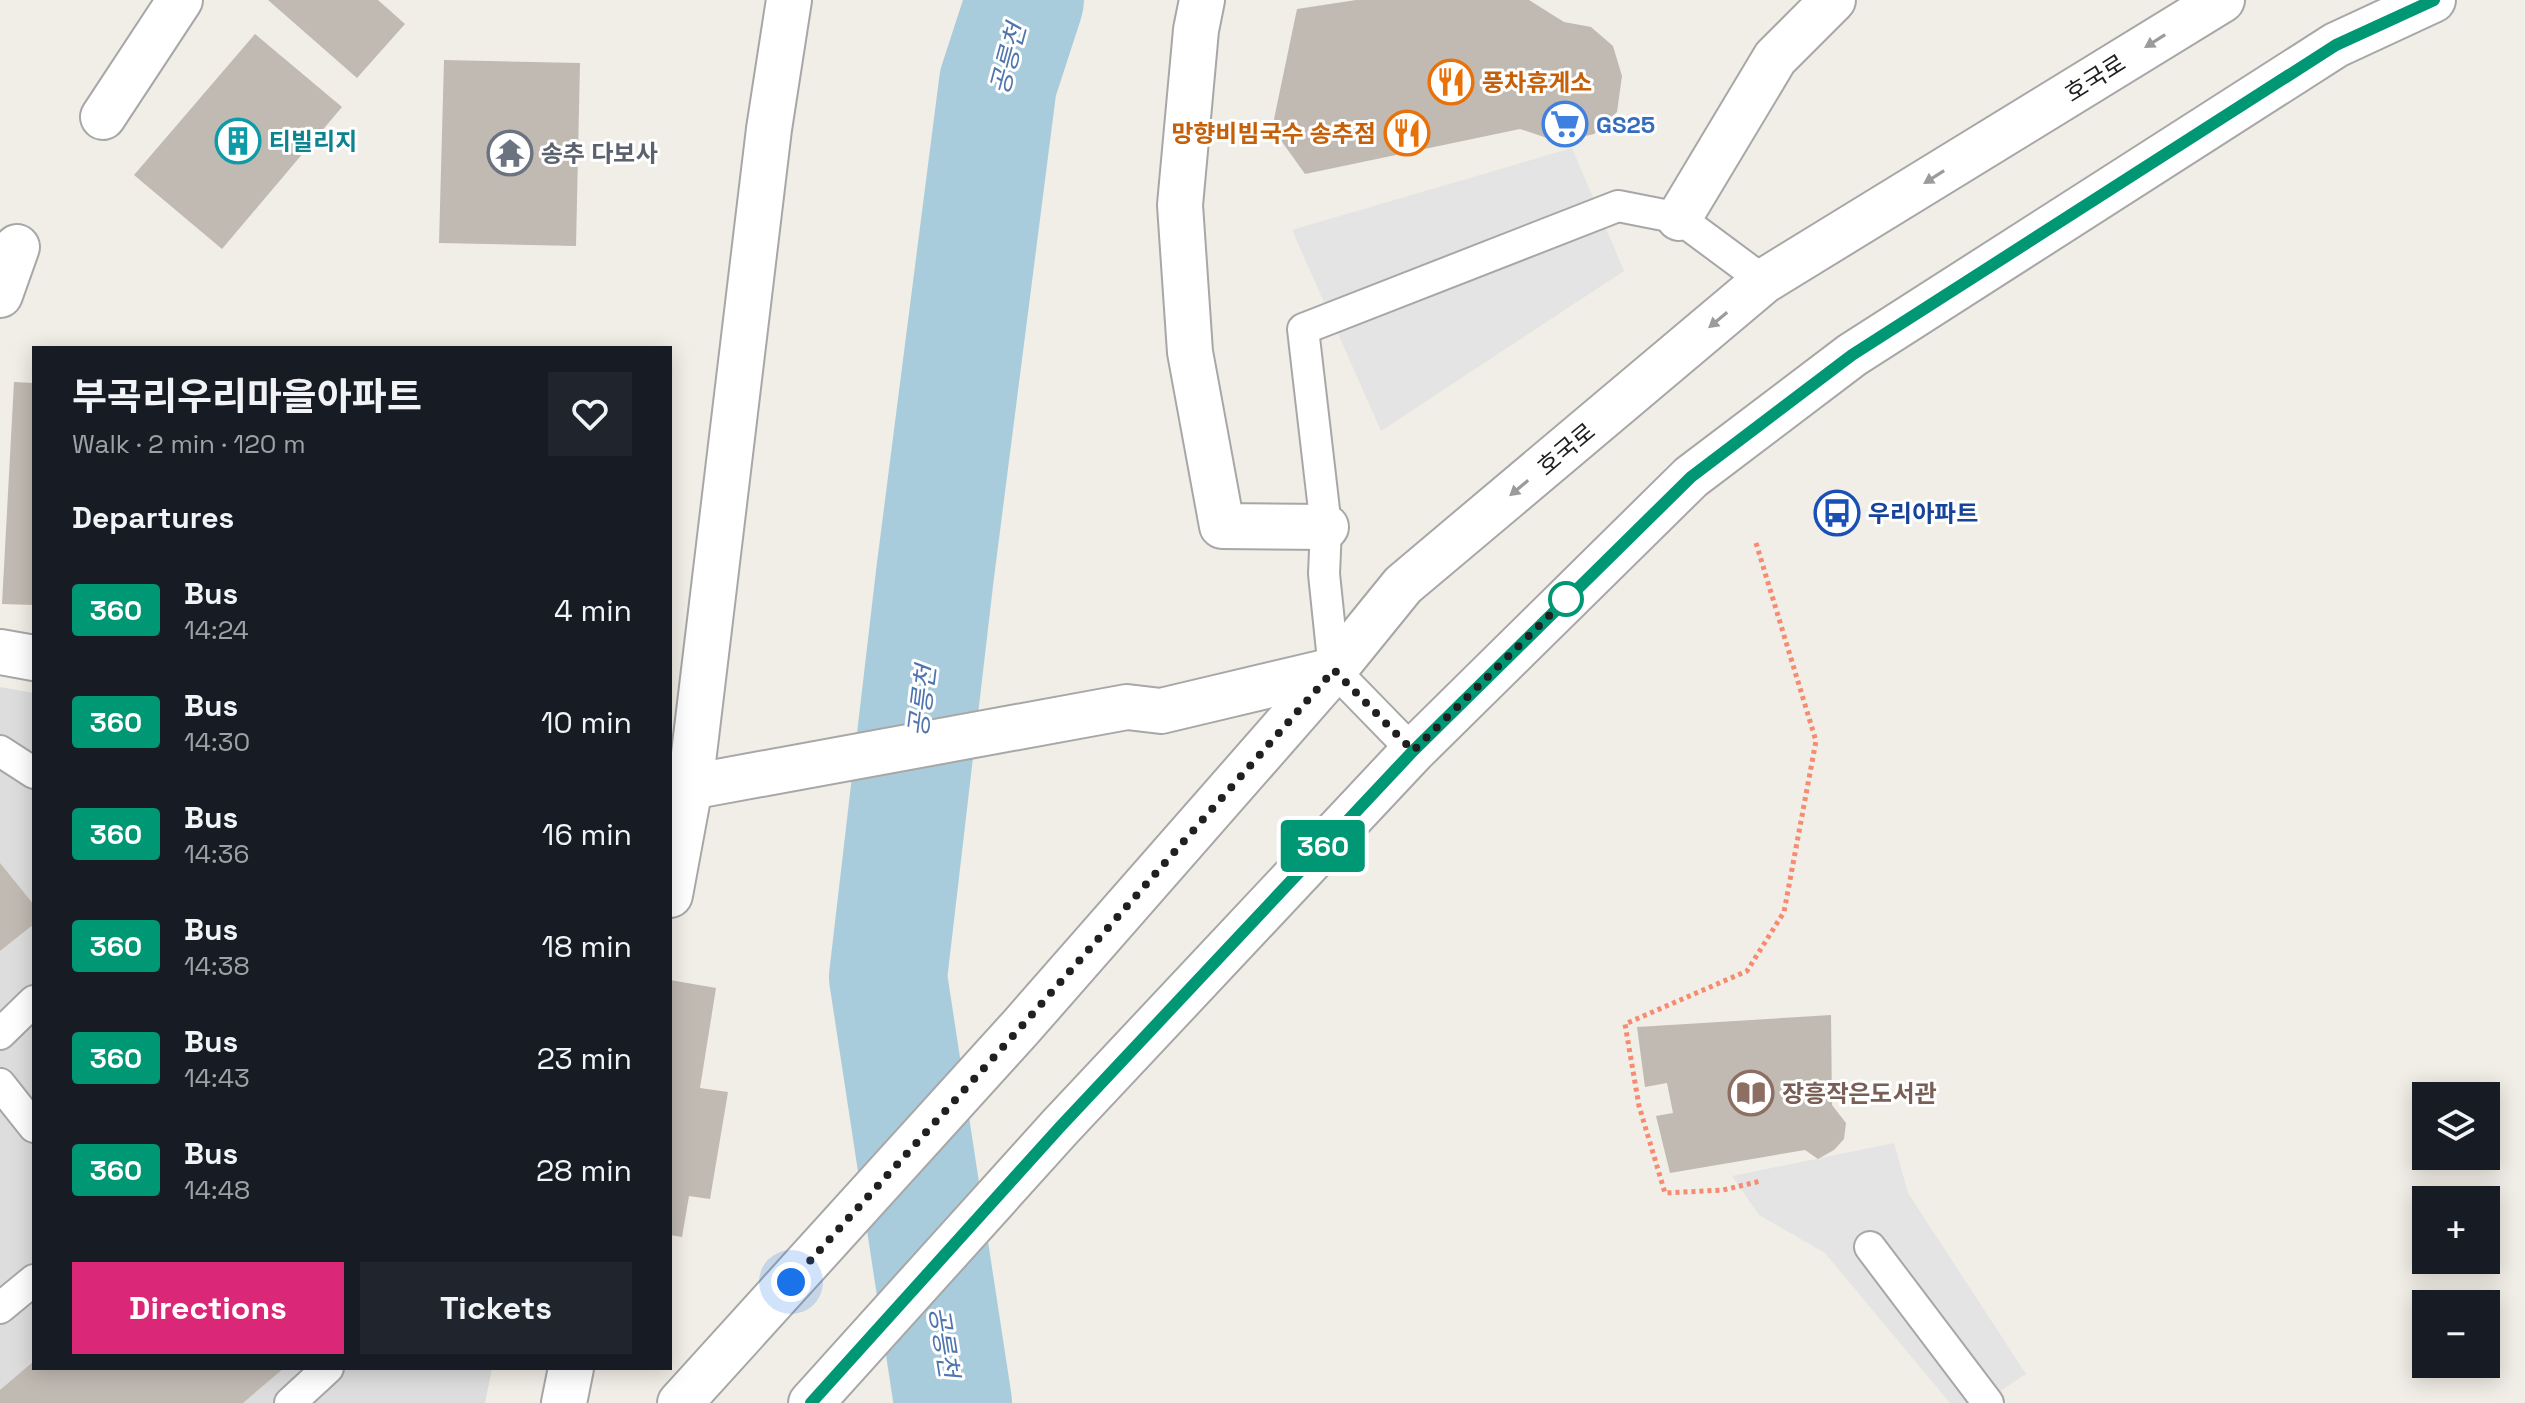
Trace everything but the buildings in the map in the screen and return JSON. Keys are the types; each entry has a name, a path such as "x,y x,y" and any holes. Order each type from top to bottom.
{"street":[{"path":"103,117 180,0"},
{"path":"672,877 769,129 789,0"},
{"path":"1202,0 1196,30 1180,205 1190,352 1222,526 1326,527"},
{"path":"1679,218 1775,58 1833,0"},
{"name":"호국로","path":"680,1403 1021,1027 1334,670 1403,585 1764,281 2222,0"},
{"path":"811,1403 1060,1127 1413,751 1691,477 1852,355 2336,45 2433,0"},
{"path":"0,295 17,247"},
{"path":"0,652 32,658"},
{"path":"685,761 1127,707 1161,711 1334,670"},
{"path":"564,1403 571,1370"}],"lane":[{"path":"1413,751 1334,670 1324,574 1326,527 1303,329 1618,206 1679,218 1764,281"},
{"path":"0,751 32,772"},
{"path":"0,1034 32,1003"},
{"path":"0,1084 32,1124"},
{"path":"1870,1247 1988,1403"},
{"path":"0,1308 32,1282"},
{"path":"290,1403 326,1370"}],"path":[{"path":"1756,543 1816,741 1784,912 1747,971 1625,1024 1639,1106 1665,1193 1723,1190 1761,1181"}],"shaded area":[{"path":"1572,148 1624,271 1381,431 1292,230"},
{"path":"0,687 32,693 32,1370 492,1370 485,1403 0,1403"},
{"path":"1894,1143 1908,1193 2026,1374 1982,1403 1950,1403 1825,1253 1759,1215 1732,1176"}],"waterway":[{"name":"공릉천","path":"953,1403 888,977 935,574 998,83 1025,0"}],"bus line":[{"name":"360","path":"811,1403 1060,1127 1413,751 1691,477 1852,355 2336,45 2434,0"}],"place":[{"name":"풍차휴게소","path":"1451,82"},
{"name":"GS25","path":"1565,124"},
{"name":"망향비빔국수 송추점","path":"1407,133"},
{"name":"티빌리지","path":"238,141"},
{"name":"송추 다보사","path":"510,153"},
{"name":"우리아파트","path":"1837,513"},
{"name":"장흥작은도서관","path":"1751,1093"}],"route":[{"path":"791,1282 1021,1027 1334,670 1413,751 1566,599"}]}
